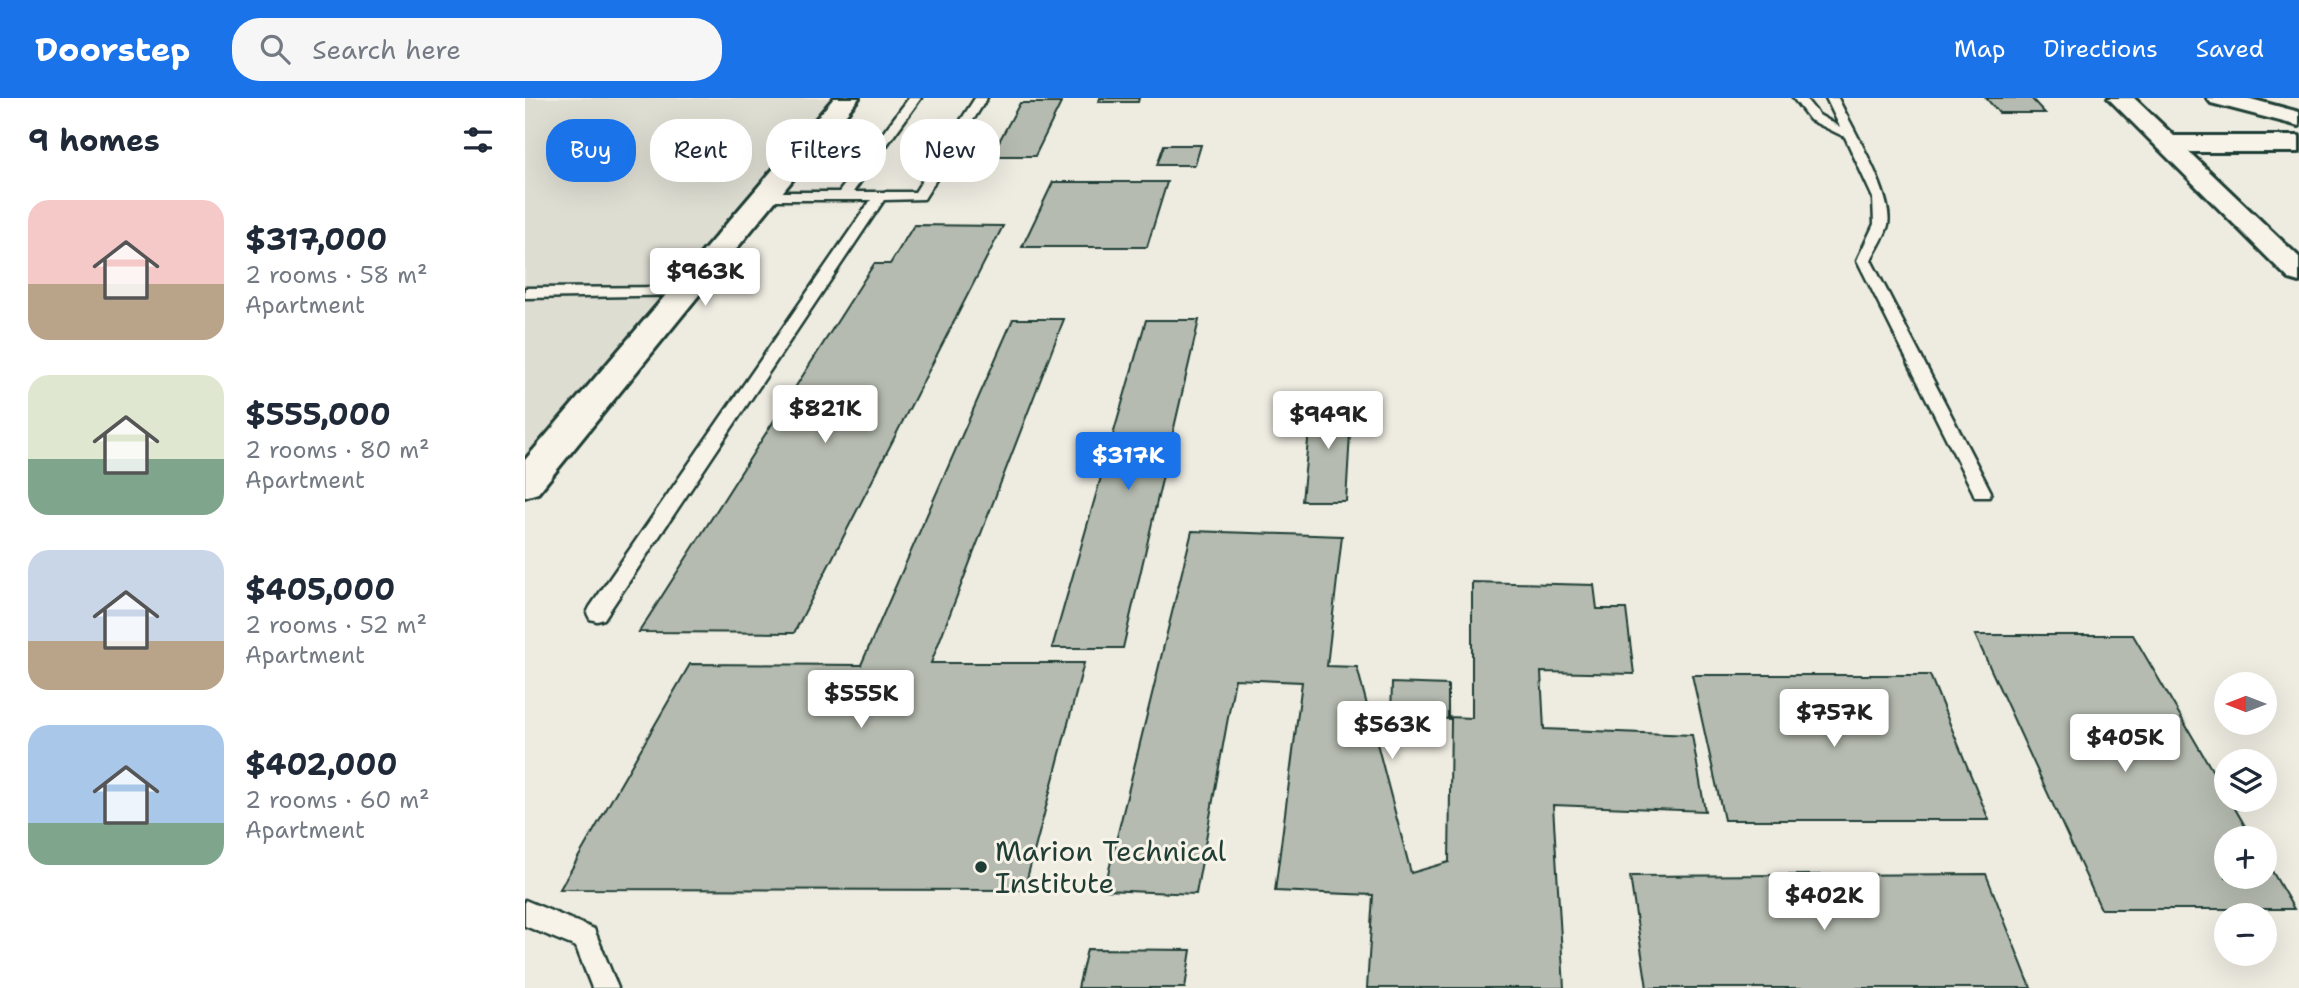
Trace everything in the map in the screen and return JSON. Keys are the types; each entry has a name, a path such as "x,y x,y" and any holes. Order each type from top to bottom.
{"street":[{"path":"525,484 846,98"},
{"path":"2120,98 2299,273"},
{"path":"2219,98 2299,119"},
{"path":"2167,144 2299,144"}],"lane":[{"path":"843,196 915,98"},
{"path":"765,196 919,197 981,98"},
{"path":"1799,98 1806,111 1819,124 1850,135"},
{"path":"1832,98 1880,198 1881,224 1864,261 1982,492"},
{"path":"597,613 880,196"},
{"path":"525,293 685,292"},
{"path":"525,913 585,939 605,988"}],"shaded area":[{"path":"525,98 833,98 815,119 766,119 766,177 525,459"}],"building":[{"path":"1100,98 1139,98 1138,102 1099,102"},
{"path":"1986,98 2031,98 2045,113 1999,113"},
{"path":"1020,103 1061,103 1035,156 1000,156 1000,140"},
{"path":"1164,145 1201,145 1195,165 1157,165"},
{"path":"1053,182 1167,182 1147,247 1022,247"},
{"path":"914,225 1003,226 794,633 639,632 874,264 890,264"},
{"path":"1013,319 1064,319 931,663 1084,663 1024,890 560,889 690,664 861,665"},
{"path":"1146,320 1199,320 1123,648 1052,648"},
{"path":"1312,400 1352,400 1346,501 1302,501"},
{"path":"1192,531 1342,536 1327,666 1357,667 1411,873 1449,862 1451,719 1391,716 1392,683 1448,685 1448,717 1472,718 1472,582 1594,585 1597,609 1626,609 1634,674 1541,672 1544,729 1692,735 1705,811 1553,805 1564,988 1367,988 1373,895 1275,891 1302,682 1235,679 1196,894 1104,890"},
{"path":"1975,635 2133,635 2214,773 2214,812 2237,812 2245,826 2214,826 2214,889 2277,889 2277,880 2294,909 2277,909 2277,903 2214,903 2214,909 2101,909"},
{"path":"1692,675 1930,675 1989,820 1724,820"},
{"path":"1986,874 2031,988 1647,988 1630,876"},
{"path":"1087,949 1191,950 1185,988 1078,988"}],"place":[{"name":"Marion Technical Institute","path":"981,867"}]}
